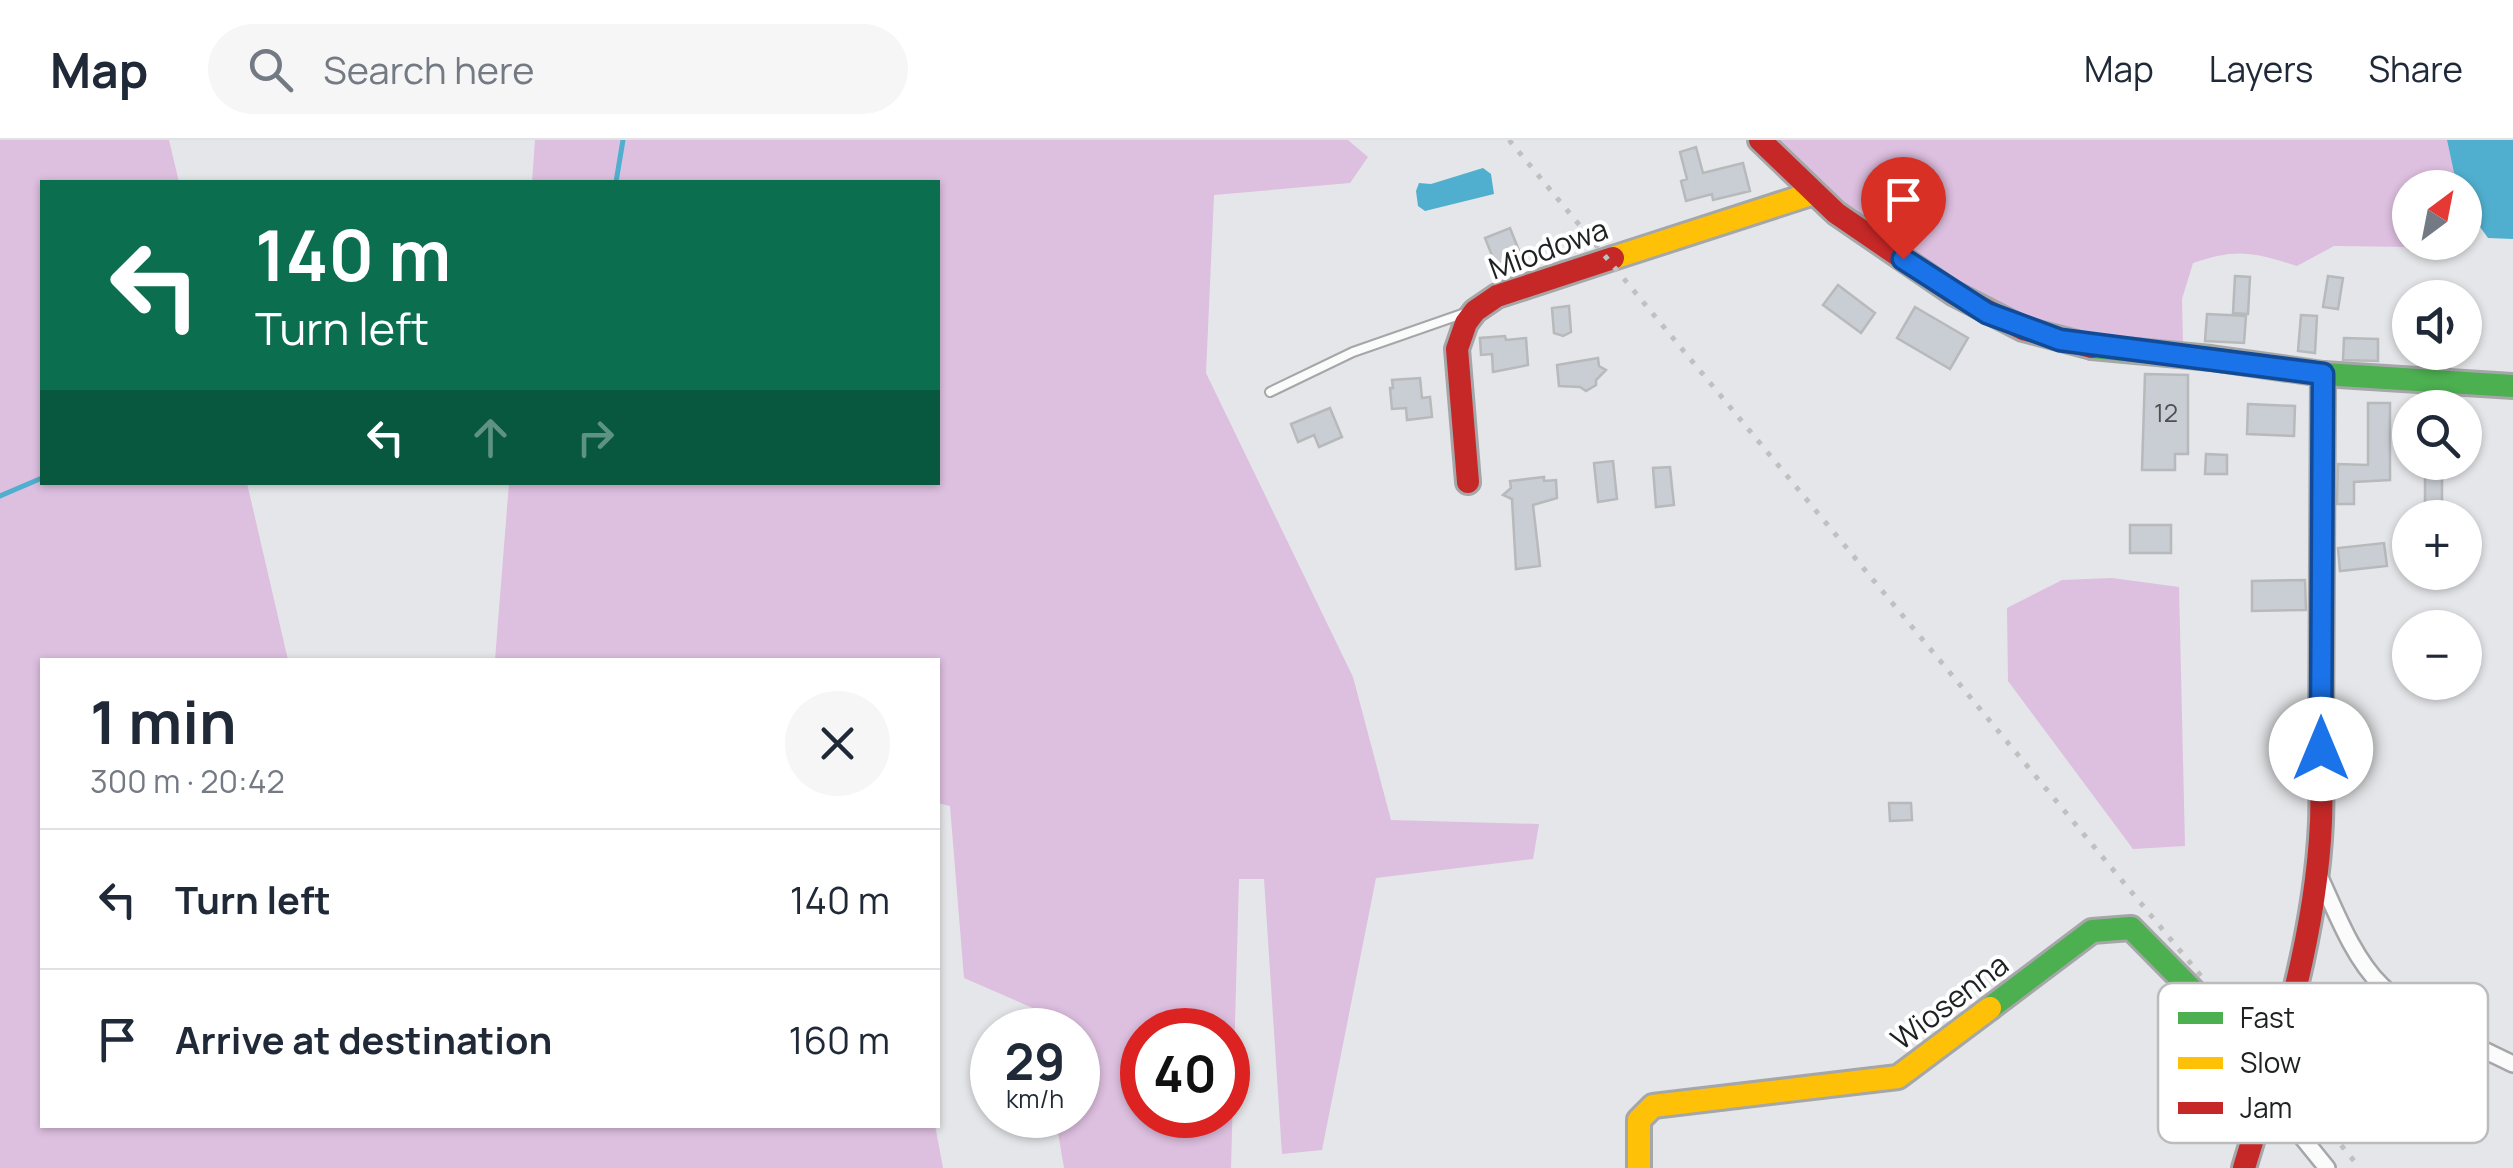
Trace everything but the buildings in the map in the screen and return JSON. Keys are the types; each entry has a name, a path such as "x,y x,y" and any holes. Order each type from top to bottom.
{"street":[{"path":"1760,140 1836,213 1953,292 2023,328 2093,347 2323,374 2513,386"},
{"name":"Miodowa","path":"1468,482 1456,349 1472,310 1497,296 1814,193"},
{"path":"2294,983 2317,871 2321,823 2323,374"},
{"path":"2317,871 2345,932 2379,983"},
{"name":"Wiosenna","path":"1639,1168 1639,1120 1653,1106 1898,1077 2092,932 2131,928 2185,983"},
{"path":"2488,1052 2513,1064"},
{"path":"2244,1168 2252,1143"},
{"path":"2307,1143 2327,1168"}],"lane":[{"path":"1270,392 1353,352 1472,310"}],"shaded area":[{"path":"0,140 169,140 179,180 40,180 40,485 247,485 288,658 40,658 40,1128 936,1128 943,1168 0,1168"},
{"path":"535,140 1348,140 1368,157 1350,183 1214,195 1206,373 1353,677 1391,820 1539,824 1533,859 1376,878 1322,1150 1282,1154 1264,879 1239,879 1235,1008 1120,1008 1120,1138 1232,1138 1231,1168 1064,1168 1059,1138 1100,1138 1100,1008 1033,1008 964,978 950,806 940,804 940,658 495,658 509,485 940,485 940,180 532,180"},
{"path":"1770,140 2447,140 2453,170 2392,170 2392,247 2334,246 2297,266 2245,254 2193,263 2182,299 2183,342 2095,338 2061,331 1992,307 1840,204"},
{"path":"2112,578 2179,587 2185,846 2133,849 2008,681 2007,608 2062,580"}],"water":[{"path":"2447,140 2513,140 2513,239 2488,238 2482,230 2482,170 2453,170"},
{"path":"1483,168 1491,174 1494,194 1425,211 1418,206 1419,183 1431,184"}],"waterway":[{"path":"616,180 623,140"},
{"path":"0,496 40,479"}],"railway":[{"path":"1509,140 2207,983"},
{"path":"2339,1143 2360,1168"}],"traffic: fast":[{"path":"2092,347 2323,374 2513,386"},
{"path":"1990,1008 2092,931 2131,928 2185,983"}],"traffic: slow":[{"path":"1613,258 1814,193"},
{"path":"2321,745 2323,374"},
{"path":"1639,1168 1639,1120 1653,1106 1898,1077 1990,1008"}],"traffic: jam":[{"path":"1760,140 1836,213 1953,293 2023,329 2092,347"},
{"path":"1468,482 1457,349 1466,323 1475,311 1497,296 1613,258"},
{"path":"2296,983 2318,866 2321,745"},
{"path":"2244,1168 2252,1143"}],"route":[{"path":"1903,259 1987,313 2060,340 2323,374 2321,749"}]}
